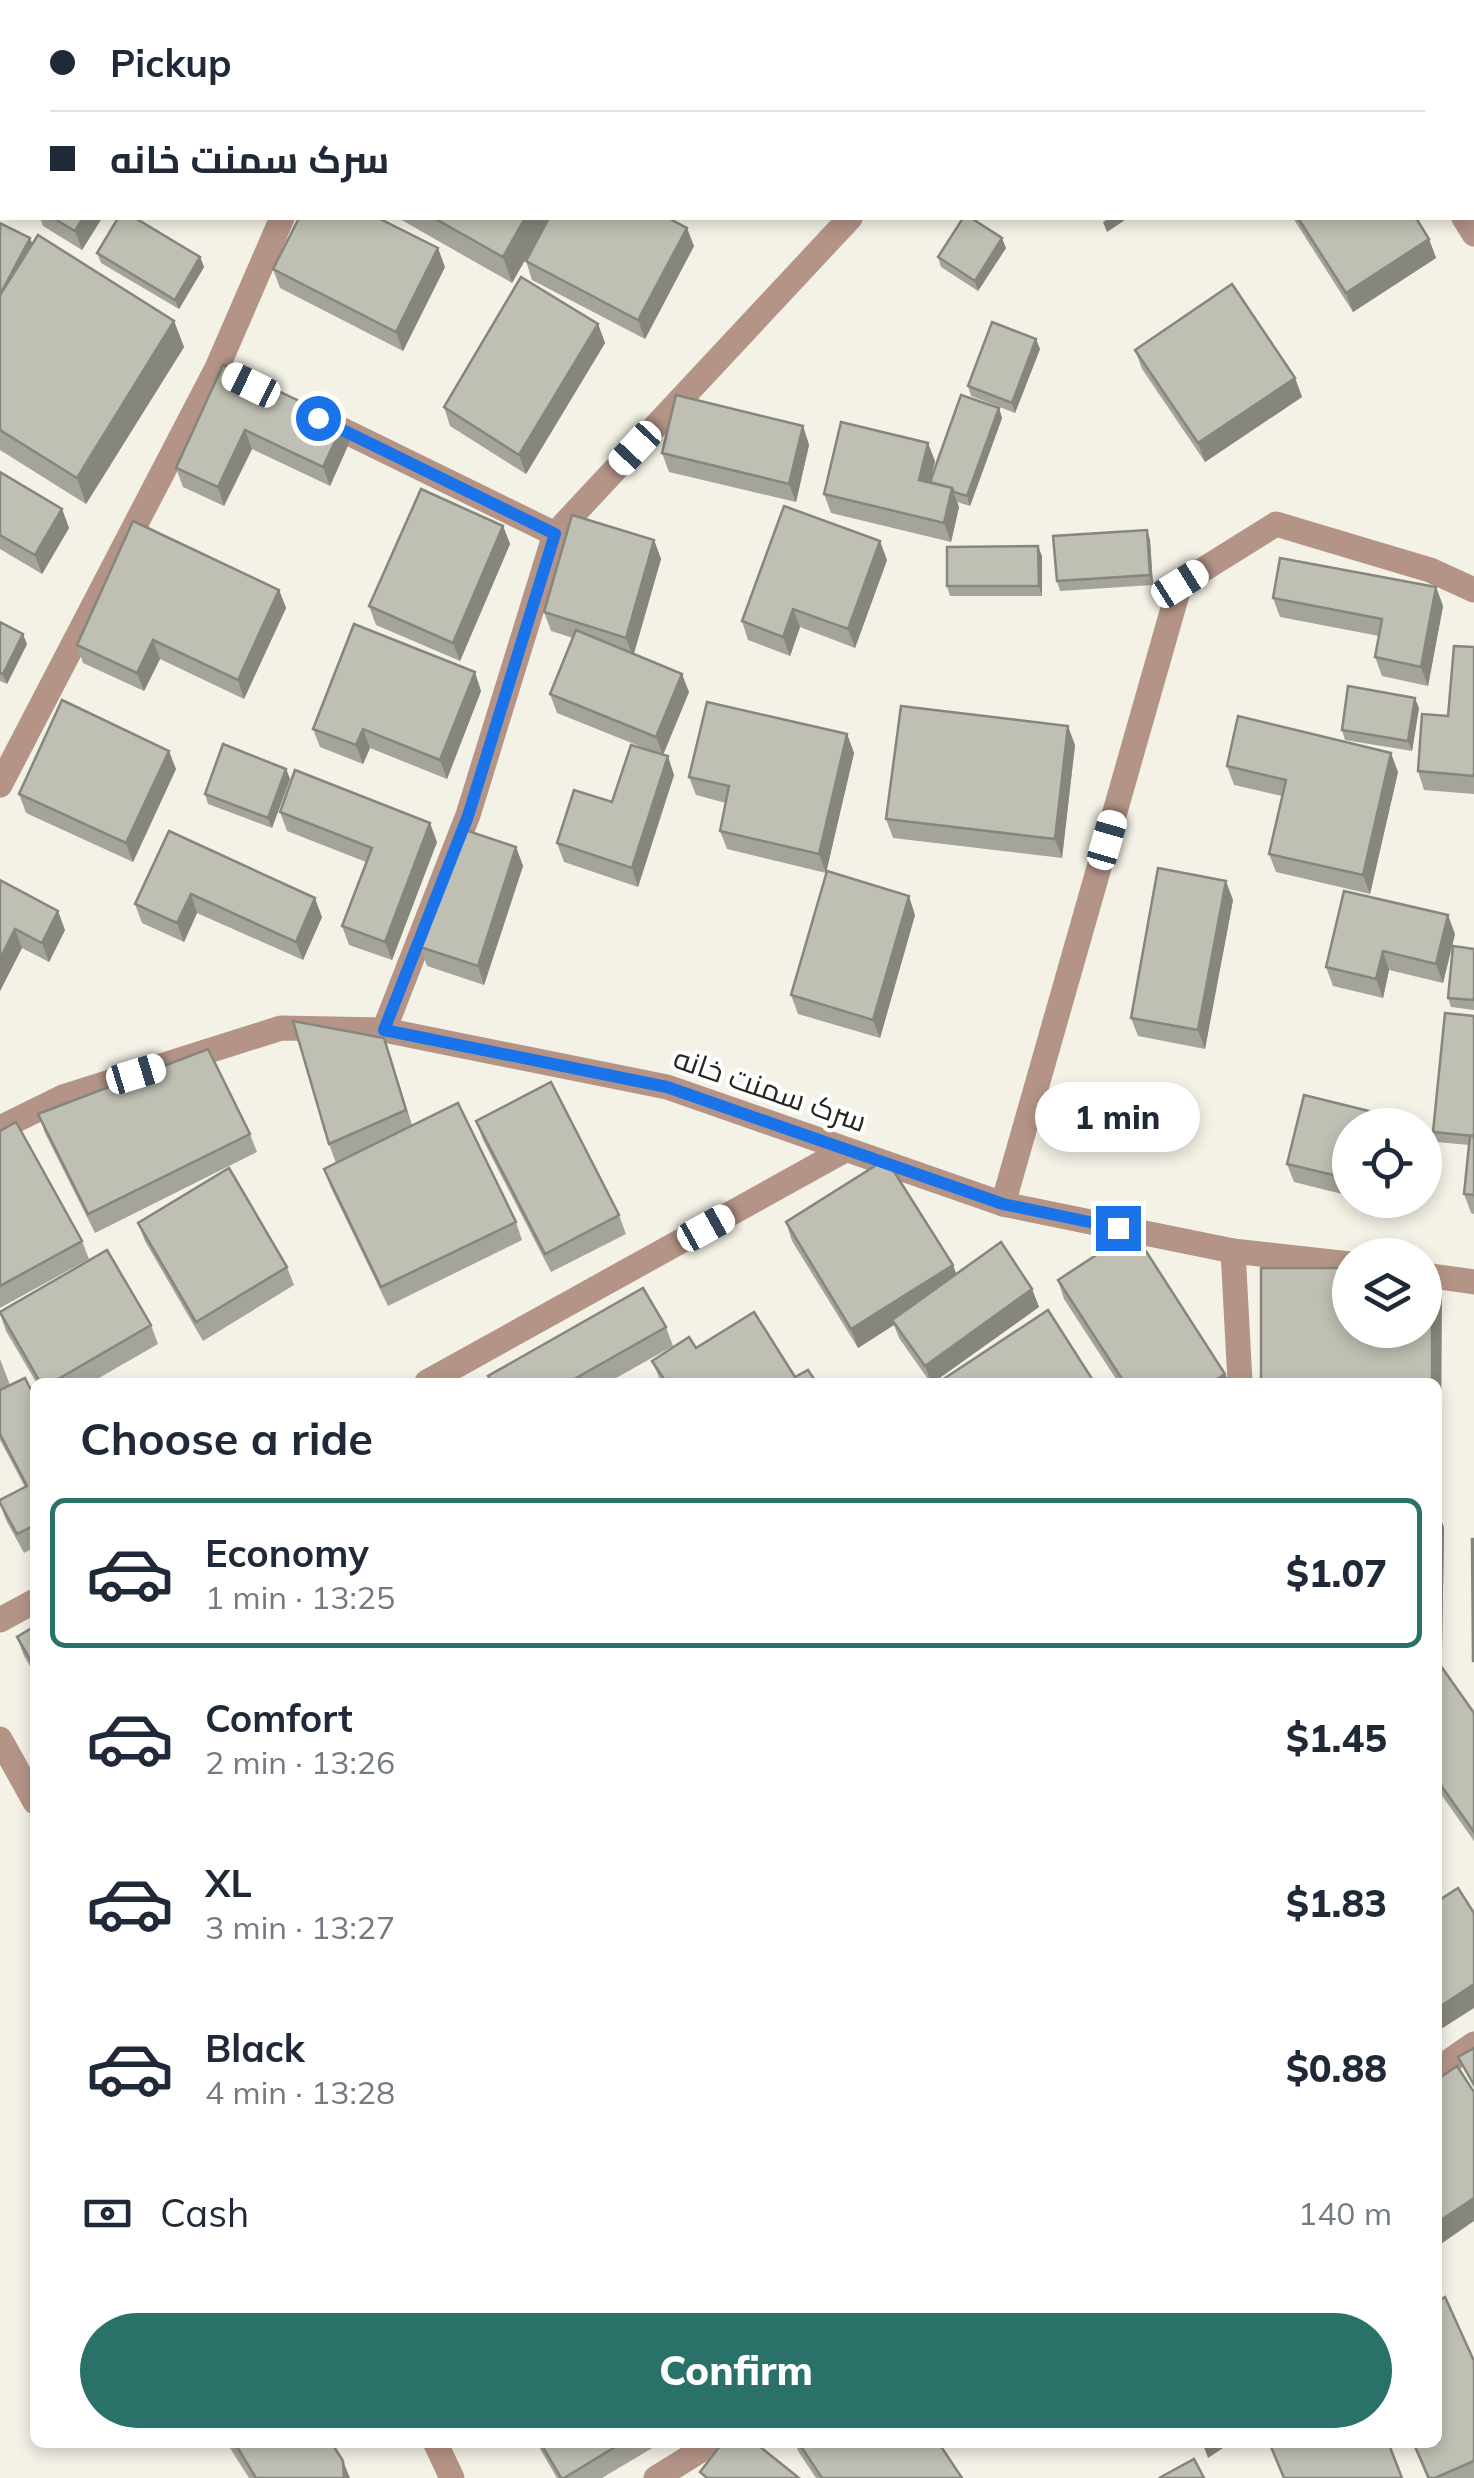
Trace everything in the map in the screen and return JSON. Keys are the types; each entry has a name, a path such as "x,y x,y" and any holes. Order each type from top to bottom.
{"street":[{"path":"0,785 226,373 281,220"},
{"path":"384,1030 468,816 555,534 848,220"},
{"path":"288,403 555,534"},
{"path":"1003,1204 1180,584 1276,524 1430,570 1474,590"},
{"name":"سرک سمنت خانه","path":"0,1128 64,1097 282,1028 384,1030 667,1087 1003,1204 1234,1250 1332,1262"},
{"path":"434,1378 845,1150"},
{"path":"1234,1250 1240,1378"},
{"path":"1442,1277 1474,1282"},
{"path":"0,1620 30,1603"},
{"path":"0,1739 30,1793"},
{"path":"1442,2066 1474,2044"},
{"path":"438,2448 452,2478"},
{"path":"656,2478 704,2448"}],"building":[{"path":"56,220 82,220 75,231"},
{"path":"117,220 138,220 200,257 175,300 97,253"},
{"path":"298,220 382,220 438,248 396,332 273,269"},
{"path":"438,220 524,220 503,257"},
{"path":"548,220 672,220 687,228 638,320 526,261"},
{"path":"962,220 974,220 1002,238 975,281 938,257"},
{"path":"1299,220 1417,220 1429,239 1346,293"},
{"path":"0,223 30,238 0,295"},
{"path":"38,235 174,321 77,478 0,430 0,295"},
{"path":"521,277 598,324 519,455 444,407"},
{"path":"1232,284 1295,378 1198,443 1135,350"},
{"path":"992,322 1036,339 1012,403 968,386"},
{"path":"223,365 344,422 323,467 245,430 218,487 176,468"},
{"path":"676,395 803,426 789,484 662,453"},
{"path":"961,395 999,408 967,496 930,482"},
{"path":"841,422 928,443 919,480 952,488 944,523 824,494"},
{"path":"0,472 62,509 35,555 0,535"},
{"path":"421,489 503,526 453,643 369,606"},
{"path":"784,506 880,541 848,629 793,609 783,637 742,621"},
{"path":"572,515 654,540 626,638 544,612"},
{"path":"133,521 279,590 238,680 153,640 137,673 77,645"},
{"path":"1147,530 1150,575 1057,581 1053,536"},
{"path":"1038,546 1039,586 947,586 947,547"},
{"path":"1280,558 1436,587 1421,667 1375,657 1382,619 1273,598"},
{"path":"0,622 23,634 3,674 0,673"},
{"path":"354,624 475,672 440,760 363,729 356,745 313,729"},
{"path":"576,630 682,674 656,737 550,694"},
{"path":"1454,646 1474,647 1474,776 1418,771 1422,714 1448,716"},
{"path":"1348,686 1415,698 1408,741 1342,730"},
{"path":"62,700 169,751 126,843 19,794"},
{"path":"707,702 847,734 819,854 720,831 729,786 689,777"},
{"path":"901,706 1068,726 1055,839 886,819"},
{"path":"1238,716 1391,753 1363,875 1269,854 1286,780 1227,766"},
{"path":"223,744 286,769 268,818 205,794"},
{"path":"631,745 668,756 632,868 557,843 574,790 612,802"},
{"path":"295,770 430,823 385,942 342,926 372,848 280,812"},
{"path":"459,828 516,847 478,966 420,947"},
{"path":"169,831 315,898 296,942 191,894 177,923 135,904"},
{"path":"1158,868 1226,881 1198,1030 1131,1018"},
{"path":"827,871 909,896 873,1020 791,995"},
{"path":"0,880 58,911 42,943 15,929 0,959"},
{"path":"1344,891 1448,915 1436,964 1383,951 1376,979 1326,967"},
{"path":"1453,946 1474,949 1474,1000 1448,998"},
{"path":"1445,1013 1474,1016 1474,1136 1442,1133 1442,1108 1435,1108"},
{"path":"293,1021 384,1038 406,1110 329,1144"},
{"path":"208,1049 250,1134 88,1214 38,1114"},
{"path":"551,1082 619,1215 545,1254 476,1121"},
{"path":"1304,1095 1357,1108 1332,1108 1332,1175 1287,1164"},
{"path":"458,1103 516,1222 381,1287 324,1169"},
{"path":"16,1122 82,1241 0,1286 0,1131"},
{"path":"1470,1136 1474,1136 1474,1195 1464,1194"},
{"path":"886,1159 953,1265 851,1329 786,1222"},
{"path":"229,1168 287,1267 196,1322 138,1223"},
{"path":"1133,1231 1225,1374 1218,1378 1121,1378 1058,1280"},
{"path":"1001,1242 1032,1289 925,1366 892,1320"},
{"path":"107,1250 151,1325 60,1378 38,1378 0,1312"},
{"path":"1261,1268 1332,1268 1332,1348 1432,1348 1432,1378 1261,1378"},
{"path":"643,1288 666,1327 576,1378 488,1376"},
{"path":"1048,1310 1091,1378 945,1378"},
{"path":"754,1312 795,1377 808,1370 813,1378 663,1378 652,1361 689,1337 696,1348"},
{"path":"25,1378 30,1388 30,1528 17,1534 0,1500 27,1486 0,1434 0,1390"},
{"path":"1474,1539 1474,1661 1473,1661"},
{"path":"30,1629 30,1659 17,1637"},
{"path":"1442,1668 1474,1713 1474,1832 1442,1787"},
{"path":"1458,1888 1474,1913 1474,1984 1442,2005 1442,1898"},
{"path":"1474,2048 1474,2085 1458,2057"},
{"path":"1457,2066 1474,2092 1474,2198 1442,2219 1442,2076"},
{"path":"1445,2297 1474,2361 1474,2461 1429,2478 1416,2448 1442,2448"},
{"path":"238,2448 335,2448 343,2461 344,2478 256,2478"},
{"path":"544,2448 613,2448 564,2478"},
{"path":"718,2448 762,2448 799,2478 707,2478 700,2472"},
{"path":"802,2448 942,2448 962,2478 822,2478"},
{"path":"1272,2448 1390,2448 1402,2478 1284,2478"},
{"path":"1194,2459 1204,2478 1159,2478"}],"route":[{"path":"318,418 555,534 468,816 384,1030 667,1087 1003,1204 1118,1228"}]}
